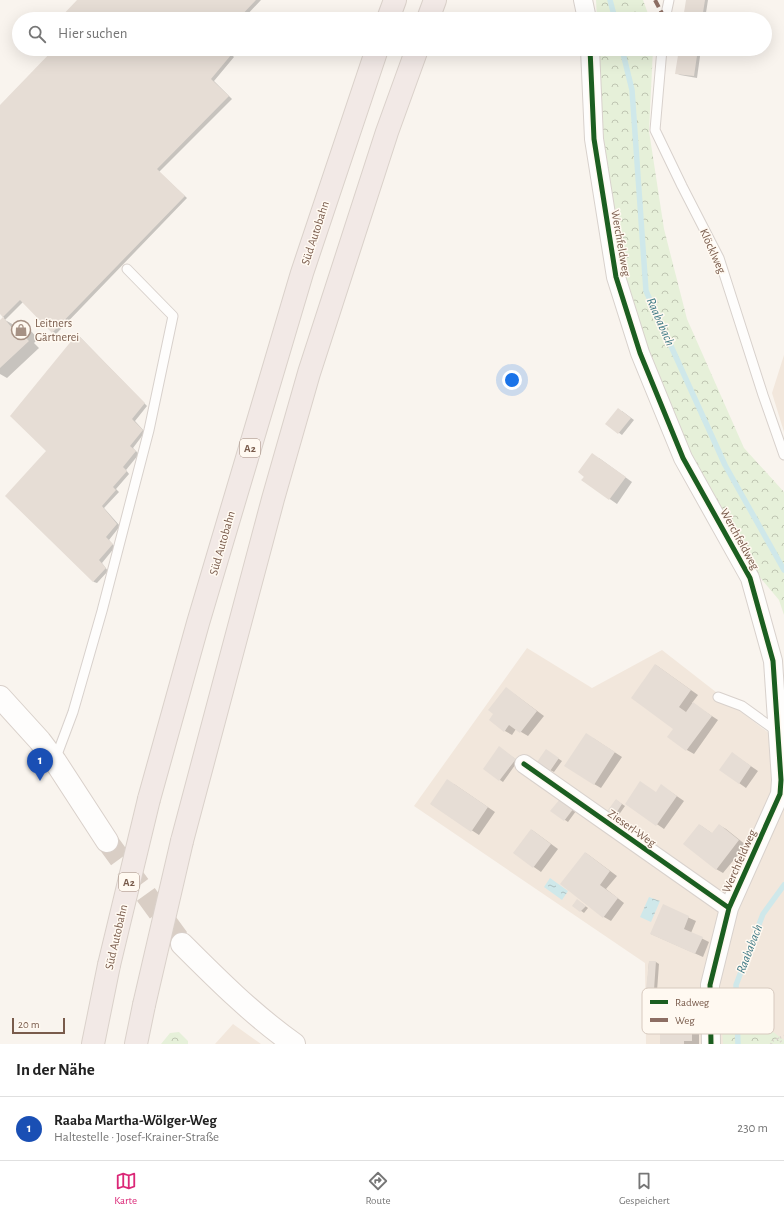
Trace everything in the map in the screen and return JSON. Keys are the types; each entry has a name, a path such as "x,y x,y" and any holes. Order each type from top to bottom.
{"highway":[{"path":"391,12 395,0"},
{"path":"431,12 435,0"},
{"name":"Süd Autobahn","path":"93,1044 109,965 149,799 203,608 302,273 375,56"},
{"path":"136,1044 182,841 272,499 308,373 387,132 414,56"}],"main road":[{"path":"0,697 40,741 55,761 102,833"},
{"path":"182,944 252,1011 294,1044"}],"street":[{"path":"583,0 586,12"},
{"name":"Werchfeldweg","path":"590,56 594,140 616,277 640,353 683,458 750,578 779,660 778,732 781,780 780,794 729,908 710,988"},
{"name":"Zieserl-Weg","path":"524,764 729,908"},
{"name":"Werchfeldweg","path":"711,1034 711,1044"}],"lane":[{"path":"666,12 669,0"},
{"name":"Klöcklweg","path":"661,56 656,130 682,186 719,258 784,455"},
{"path":"55,761 73,712 104,604 148,430 173,316 127,269"},
{"path":"718,698 742,706 778,732"}],"path":[{"path":"770,1044 772,1041 784,1036"},
{"path":"778,1038 783,1044"}],"shaded area":[{"path":"784,355 784,432 772,393"},
{"path":"527,648 592,688 662,650 784,745 784,1044 646,1044 646,1034 774,1034 774,988 645,988 645,963 414,806"},
{"path":"233,1024 261,1044 215,1044"}],"green space":[{"path":"596,0 643,0 647,12 597,12"},
{"path":"597,56 653,56 649,131 664,229 687,319 744,448 784,492 784,615 779,600 753,569 705,480 673,417 646,352 623,275 599,131"},
{"path":"179,1032 188,1041 188,1044 161,1044 170,1033"},
{"path":"774,1033 784,1040 784,1044 723,1044 722,1034 774,1034"}],"water":[{"path":"550,878 568,891 562,900 544,887"},
{"path":"649,897 660,901 651,922 640,917"}],"building":[{"path":"77,0 256,0 245,12 66,12"},
{"path":"686,0 705,0 703,12 684,12"},
{"path":"47,56 230,56 211,79 229,96 157,169 185,196 52,333 20,300 3,317 0,314 0,105"},
{"path":"678,56 697,56 694,76 675,74"},
{"path":"3,317 13,329 20,324 28,332 24,336 29,341 0,368 0,320"},
{"path":"77,334 145,403 132,419 143,430 130,446 136,451 123,467 127,471 113,487 116,490 102,506 117,524 106,537 113,544 99,560 106,568 93,582 5,496 46,451 10,416"},
{"path":"618,408 631,418 618,434 605,424"},
{"path":"592,453 626,477 609,500 581,480 584,477 578,472"},
{"path":"655,664 691,690 679,707 686,712 693,702 712,716 686,751 667,737 673,729 631,698"},
{"path":"506,687 537,711 520,733 509,725 504,732 489,720 493,714 488,710"},
{"path":"586,733 615,752 594,785 564,766"},
{"path":"499,746 516,759 499,781 483,769"},
{"path":"546,749 559,758 550,771 537,762"},
{"path":"732,752 751,766 739,784 719,770"},
{"path":"447,779 488,807 471,832 430,804"},
{"path":"640,781 656,792 661,784 677,796 656,826 625,804"},
{"path":"560,799 574,808 564,821 550,811"},
{"path":"616,799 622,804 615,815 608,810"},
{"path":"699,824 712,833 719,824 739,840 716,870 683,844"},
{"path":"531,829 551,844 533,868 513,853"},
{"path":"585,852 610,871 600,885 618,898 603,918 560,884"},
{"path":"577,899 586,906 580,912 572,906"},
{"path":"663,904 689,916 684,929 703,937 695,954 650,934"},
{"path":"649,961 656,961 654,988 646,988"},
{"path":"660,1034 692,1034 692,1041 684,1041 684,1044 660,1044"}],"waterway":[{"name":"Raababach","path":"610,0 613,12"},
{"name":"Raababach","path":"624,56 632,90 646,291 725,465 784,570"},
{"name":"Raababach","path":"736,988 763,914 784,885"},
{"name":"Raababach","path":"738,1034 738,1044"}],"tunnel":[{"path":"107,841 182,944"}],"marked path":[{"path":"655,0 661,12"}],"cycle path":[{"path":"590,56 594,139 616,277 640,353 683,458 750,578 773,661 781,780 780,794 729,908 710,988"},
{"path":"524,764 729,908"},
{"path":"711,1034 711,1044"}],"place":[{"name":"Leitners Gärtnerei","path":"21,330"},
{"name":"Raaba Martha-Wölger-Weg","path":"40,781"}]}
